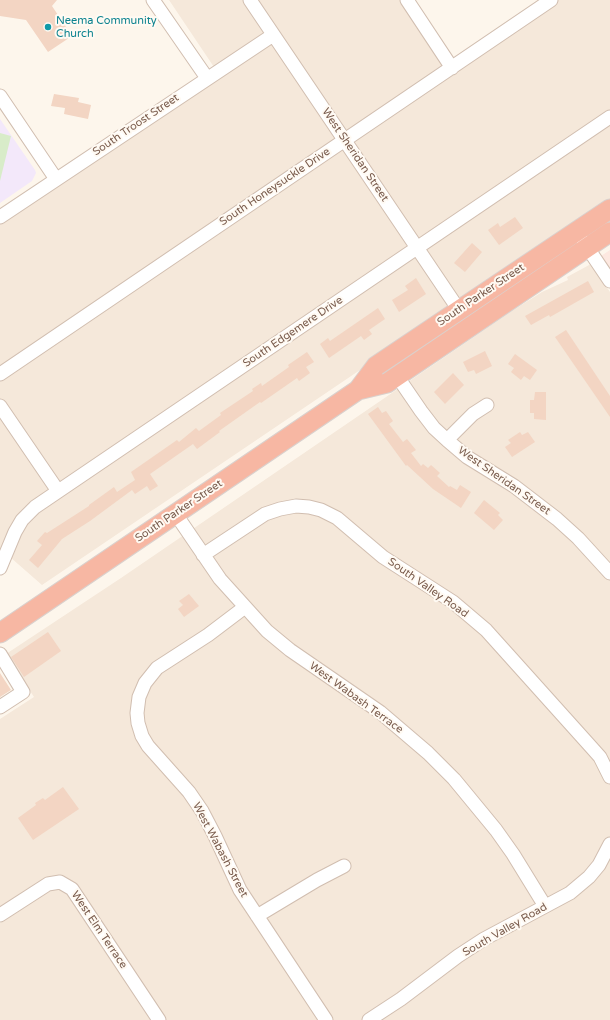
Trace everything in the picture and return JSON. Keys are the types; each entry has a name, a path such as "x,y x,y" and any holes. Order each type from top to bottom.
{"highway":[{"name":"South Parker Street","path":"0,633 358,390 376,366 610,208"},
{"name":"South Parker Street","path":"358,390 387,383 610,232"}],"street":[{"path":"153,0 207,78"},
{"name":"West Sheridan Street","path":"250,0 418,247 459,310"},
{"path":"406,0 452,68"},
{"name":"South Honeysuckle Drive","path":"0,374 551,0"},
{"name":"South Troost Street","path":"0,217 273,34"},
{"path":"0,96 56,179"},
{"name":"South Edgemere Drive","path":"0,568 15,532 22,520 35,506 610,117"},
{"path":"576,231 610,281"},
{"name":"West Sheridan Street","path":"397,376 434,428 466,457 514,486 557,519 578,538 610,573"},
{"name":"West Sheridan Street","path":"448,440 473,414 487,405"},
{"path":"0,406 58,491"},
{"name":"South Valley Road","path":"203,555 265,514 280,509 296,506 309,507 333,515 395,565 453,602 486,630 600,757 610,777"},
{"name":"West Wabash Terrace","path":"175,513 220,579 267,631 290,650 380,712 428,753 454,779 496,830 546,906"},
{"name":"West Wabash Street","path":"245,607 157,668 144,683 139,697 137,713 140,729 148,746 189,792 202,811 237,884 326,1020"},
{"path":"0,654 22,692 0,707"},
{"name":"South Valley Road","path":"369,1020 401,999 471,948 570,893 583,884 599,865 610,844"},
{"path":"257,916 317,880 344,866"},
{"name":"West Elm Terrace","path":"0,915 48,884 60,882 72,889 159,1020"}],"shaded area":[{"path":"169,0 411,0 452,57 456,58 544,0 610,0 610,201 42,585 2,550 0,555 0,224 220,76"},
{"path":"0,119 36,173 32,181 0,203"},
{"path":"610,250 610,270 601,256"},
{"path":"591,264 610,292 610,1020 0,1020 0,923 49,890 0,910 0,719 34,697 6,654 121,578 512,311 542,292 568,280 567,277"}],"green space":[{"path":"0,133 11,136 0,181"}],"building":[{"name":"Neema Community Church","path":"0,0 57,0 52,6 72,36 48,52 26,20 0,16"},
{"path":"54,94 79,98 78,102 91,105 88,119 64,114 65,108 51,106"},
{"path":"515,217 523,228 499,245 488,230 498,223 500,227"},
{"path":"472,243 482,252 465,272 454,263"},
{"path":"416,278 426,294 399,312 392,300 408,290 405,286"},
{"path":"588,281 594,292 550,317 549,315 531,325 525,316"},
{"path":"378,308 385,319 369,330 372,334 364,340 361,336 329,358 320,344 328,338 330,341"},
{"path":"566,330 610,396 610,417 555,337"},
{"path":"485,351 492,366 476,374 474,370 468,372 463,362"},
{"path":"307,352 314,362 306,367 310,373 299,381 297,378 261,403 260,402 219,431 220,432 197,449 193,444 150,474 158,486 150,491 147,486 135,494 132,490 90,521 62,539 38,568 29,560 42,545 37,541 45,532 47,533 89,506 114,487 117,492 135,480 131,472 177,440 179,442 196,428 199,431 221,415 220,413 253,391 252,389 261,383 262,386"},
{"path":"515,354 537,370 530,380 524,376 521,380 511,372 514,368 508,364"},
{"path":"453,373 464,385 445,404 434,392"},
{"path":"535,392 546,392 546,420 534,419 534,413 530,413 530,400 534,400"},
{"path":"378,407 382,413 386,411 393,421 389,424 403,442 407,439 416,450 411,453 421,466 423,464 428,468 431,465 440,473 437,476 449,487 450,486 457,490 460,485 471,492 461,508 433,489 407,465 406,466 368,414"},
{"path":"520,432 522,435 528,432 535,442 512,457 505,447 511,443 508,440"},
{"path":"484,500 500,513 498,515 503,520 494,530 474,513"},
{"path":"189,594 199,606 184,617 178,609 183,605 179,601"},
{"path":"48,632 61,651 24,677 11,657"},
{"path":"0,673 11,690 0,697"},
{"path":"63,787 79,809 33,840 18,818 36,805 35,803 43,798 45,800"}],"place":[{"name":"Neema Community Church","path":"48,27"}]}
